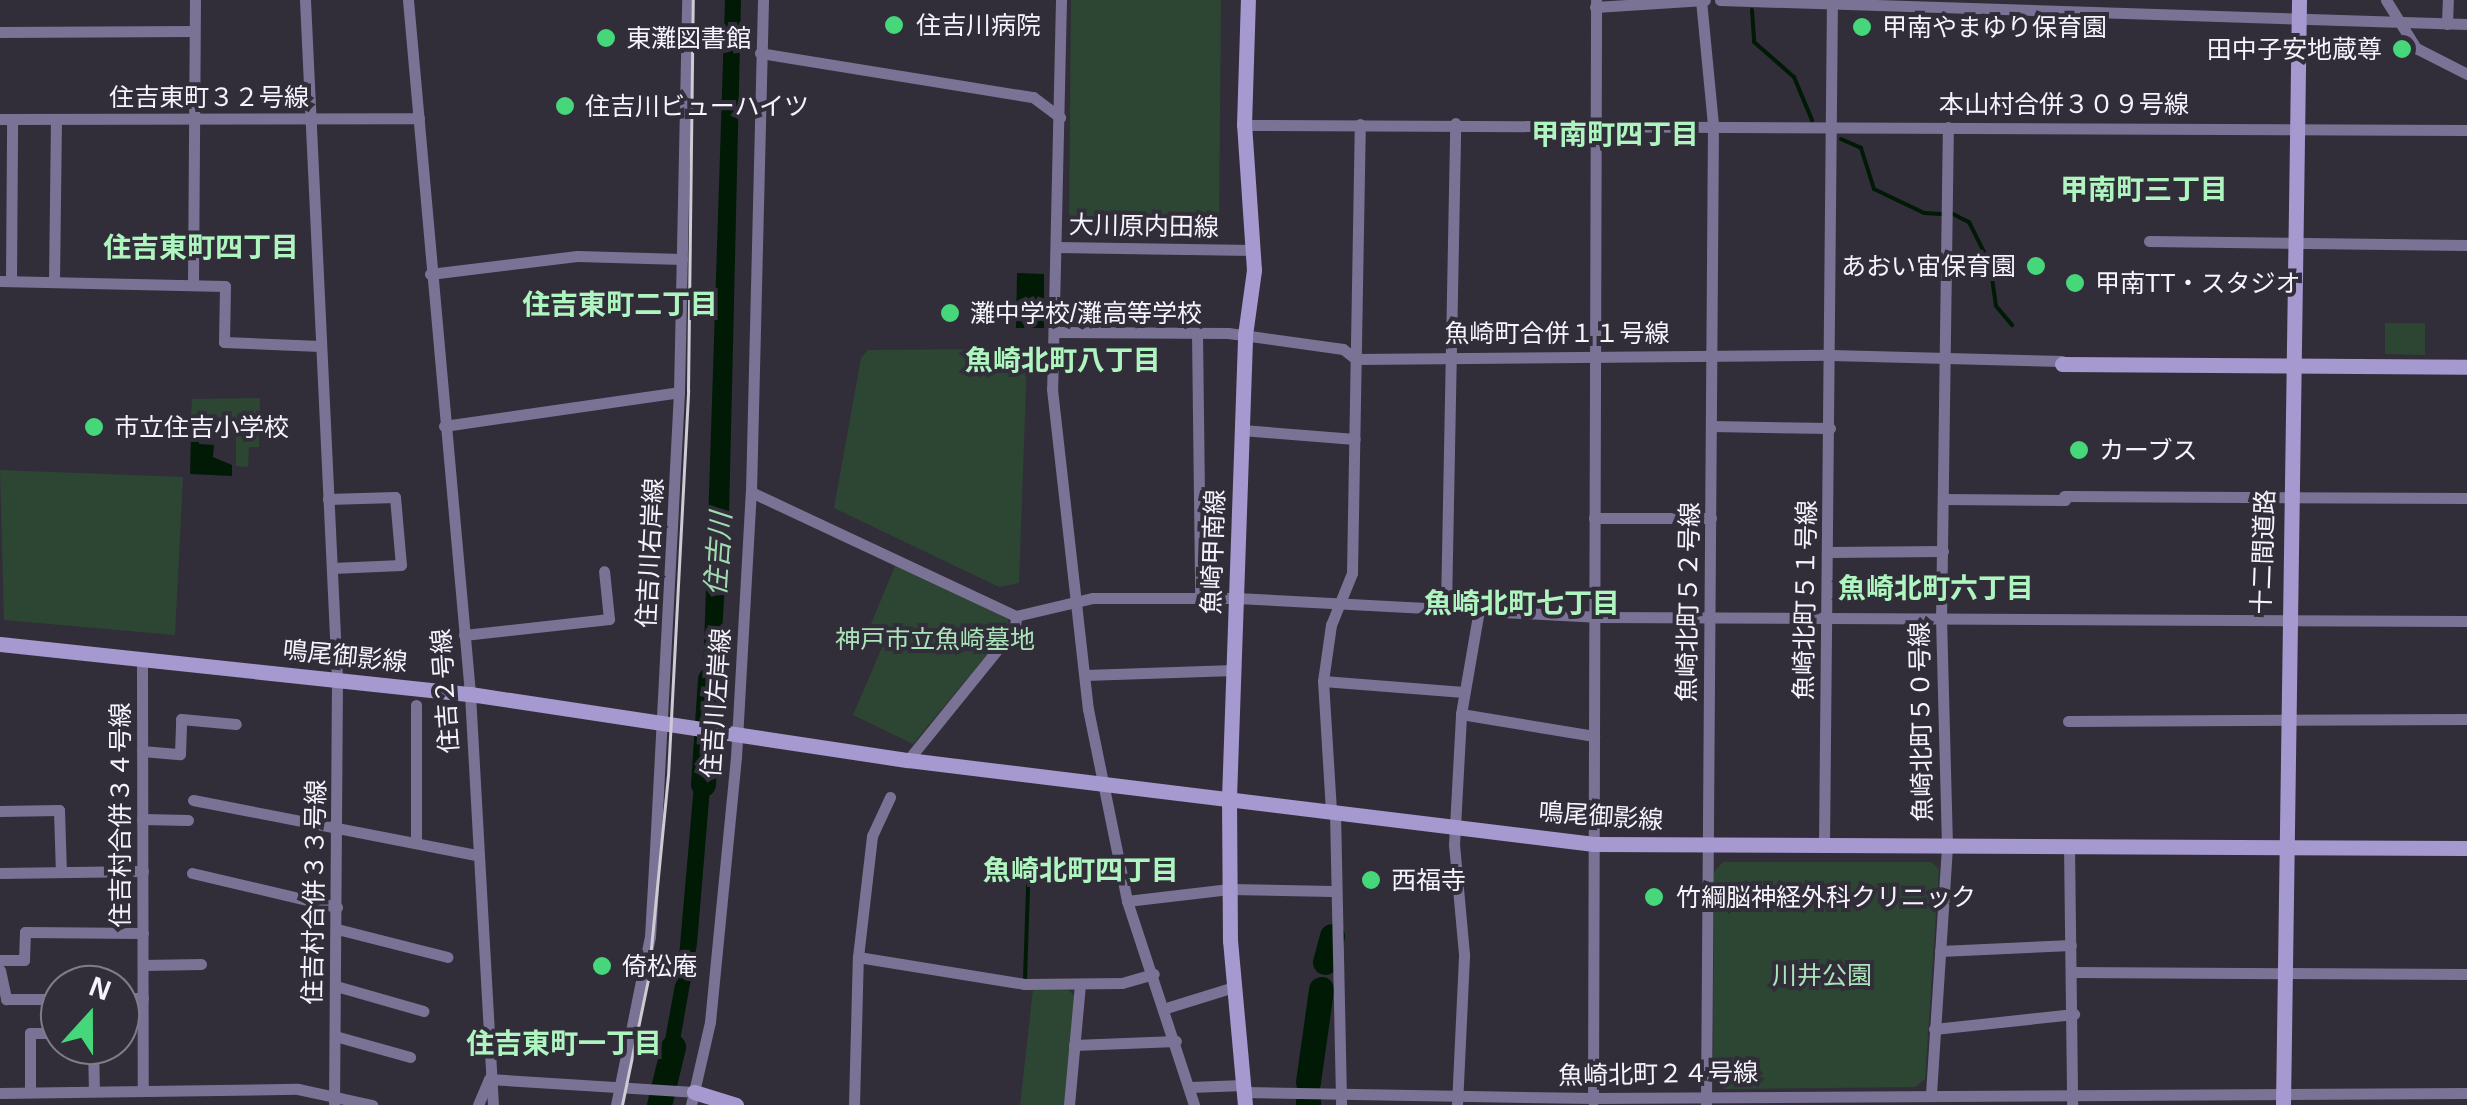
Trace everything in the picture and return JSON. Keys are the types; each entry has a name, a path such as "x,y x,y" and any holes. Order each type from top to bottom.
{"street":[{"path":"192,286 195,0"},
{"name":"住吉村合併３３号線","path":"305,0 337,680 334,1100"},
{"name":"住吉２号線","path":"408,0 470,694 475,855 493,1105"},
{"name":"住吉川右岸線","path":"616,1105 650,937 664,724 679,392 687,0"},
{"name":"住吉川左岸線","path":"692,1099 719,954 736,736 751,492 763,0"},
{"name":"大川原内田線","path":"1060,0 1056,248 1253,250"},
{"name":"魚崎甲南線","path":"1244,1094 1234,987 1229,798 1245,335 1253,250 1244,125 1248,0"},
{"path":"1720,0 2467,24"},
{"name":"十二間道路","path":"2282,1099 2286,620 2299,0"},
{"path":"2386,0 2416,48 2467,74"},
{"path":"2448,0 2448,24"},
{"path":"1593,1101 1595,3 1703,1"},
{"name":"魚崎北町５２号線","path":"1703,1 1714,124 1706,1100"},
{"name":"魚崎北町５１号線","path":"1824,846 1832,2"},
{"path":"0,32 194,30"},
{"path":"760,53 1034,97 1060,117"},
{"name":"住吉東町３２号線","path":"6,120 419,118"},
{"path":"54,282 56,119"},
{"path":"6,120 6,281 225,286 224,342 320,346"},
{"path":"1341,1105 1332,891 1333,811 1324,681 1340,606 1352,573 1360,124"},
{"path":"1446,607 1454,360 1455,124"},
{"path":"1244,125 1832,126"},
{"name":"本山村合併３０９号線","path":"1832,126 2467,130"},
{"name":"魚崎北町５０号線","path":"1931,1094 1947,846 1941,621 1948,126"},
{"path":"2149,242 2467,244"},
{"path":"1056,248 1052,389 1085,675 1127,901 1166,1008 1194,1105"},
{"path":"430,274 577,256 682,259"},
{"name":"魚崎町合併１１号線","path":"1056,332 1245,335 1343,348 1356,358 1830,355 2294,368 2467,367"},
{"path":"1197,333 1200,598"},
{"path":"444,426 679,392"},
{"path":"1712,426 1830,428"},
{"path":"1242,430 1355,439"},
{"path":"751,492 1016,616 1078,604 1236,598 1595,617 1828,622 2467,621"},
{"path":"328,499 395,496 400,564 332,568"},
{"path":"1944,499 2467,498"},
{"path":"1594,518 1711,518"},
{"path":"1828,552 1943,552"},
{"path":"464,635 608,620 604,570"},
{"path":"1457,1101 1464,954 1455,826 1461,714 1479,610"},
{"path":"908,760 1014,628 1016,616"},
{"name":"鳴尾御影線","path":"0,644 470,694 908,760 1594,844 1708,848 2467,848"},
{"name":"住吉村合併３４号線","path":"142,660 143,1090"},
{"path":"1085,675 1234,670"},
{"path":"1324,681 1464,692"},
{"path":"416,706 416,843"},
{"path":"1461,714 1550,734 1594,736"},
{"path":"142,751 180,754 181,719 236,724"},
{"path":"2068,720 2467,719"},
{"path":"854,1105 858,957 872,836 890,797"},
{"path":"193,800 475,855"},
{"path":"0,811 59,810 61,872"},
{"path":"142,819 188,820"},
{"path":"2069,846 2074,1014 2072,1100"},
{"path":"0,873 142,871"},
{"path":"192,873 337,906"},
{"path":"1127,901 1230,889 1332,891"},
{"path":"336,928 448,957"},
{"path":"0,960 24,960 25,932 143,933"},
{"path":"1940,951 2070,945"},
{"path":"858,957 1025,984 1080,984 1154,974"},
{"path":"143,965 201,964"},
{"path":"0,970 6,999 40,998"},
{"path":"2072,972 2467,974"},
{"path":"1069,1105 1080,984"},
{"path":"336,986 424,1011"},
{"path":"1166,1008 1234,987"},
{"path":"1934,1029 2074,1014"},
{"path":"30,1092 30,1034 40,1034"},
{"path":"335,1036 410,1056"},
{"path":"1074,1045 1176,1042"},
{"path":"94,1065 94,1091"},
{"path":"478,1105 490,1079 622,1083 736,1105"},
{"name":"魚崎北町２４号線","path":"1190,1087 1244,1094 1340,1090 1457,1101 1818,1100 1931,1094 2072,1100 2282,1099 2467,1093"},
{"path":"0,1093 30,1092 74,1098 94,1091 196,1091 372,1105"},
{"path":"196,1091 196,1105"}],"green space":[{"name":"灘中学校/灘高等学校","path":"1071,0 1221,0 1219,226 1069,224"},
{"path":"2385,323 2425,323 2425,355 2385,354"},
{"path":"1004,349 1005,359 1027,359 1019,583 999,587 834,508 861,358 868,350"},
{"path":"260,398 259,447 249,447 248,467 236,466 236,434 190,432 192,399"},
{"path":"0,470 183,477 175,635 4,620"},
{"name":"神戸市立魚崎墓地","path":"896,564 1008,619 1009,628 913,744 853,715 886,638 868,631"},
{"name":"川井公園","path":"1723,862 1931,862 1939,869 1925,1079 1915,1087 1725,1089 1713,1078 1714,872"},
{"path":"1067,989 1075,996 1065,1105 1020,1105 1033,990"}],"water":[{"path":"725,0 741,0 729,517 717,715 702,710"},
{"path":"1017,273 1044,274 1044,328 1016,328"},
{"path":"191,435 199,435 199,444 214,445 213,457 232,465 232,476 190,474"},
{"path":"697,750 713,752 697,944 673,1081 658,1078 678,968"}],"waterway":[{"path":"1752,10 1754,42 1794,77 1812,120"},
{"path":"1841,139 1861,148 1874,189 1924,213 1941,214"},
{"path":"1953,214 1969,222 1990,264 1996,306 2012,325"},
{"name":"住吉川","path":"703,784 710,679"},
{"path":"1025,979 1029,859"},
{"path":"1325,962 1332,936"},
{"path":"1308,1082 1321,989"},
{"name":"住吉川","path":"659,1105 673,1047"}],"tram line":[{"path":"622,1105 648,979 668,776 688,391 693,0"}],"place":[{"name":"住吉川病院","path":"894,25"},
{"name":"甲南やまゆり保育園","path":"1862,27"},
{"name":"東灘図書館","path":"606,38"},
{"name":"田中子安地蔵尊","path":"2402,49"},
{"name":"住吉川ビューハイツ","path":"565,106"},
{"name":"あおい宙保育園","path":"2036,266"},
{"name":"甲南TT・スタジオ","path":"2075,283"},
{"name":"灘中学校/灘高等学校","path":"950,313"},
{"name":"市立住吉小学校","path":"94,427"},
{"name":"カーブス","path":"2079,450"},
{"name":"西福寺","path":"1371,880"},
{"name":"竹綱脳神経外科クリニック","path":"1654,897"},
{"name":"倚松庵","path":"602,966"}],"district":[{"name":"甲南町四丁目","path":"1615,135"},
{"name":"甲南町三丁目","path":"2144,190"},
{"name":"住吉東町四丁目","path":"201,248"},
{"name":"住吉東町二丁目","path":"620,305"},
{"name":"魚崎北町八丁目","path":"1063,361"},
{"name":"魚崎北町六丁目","path":"1936,589"},
{"name":"魚崎北町七丁目","path":"1522,604"},
{"name":"魚崎北町四丁目","path":"1081,871"},
{"name":"住吉東町一丁目","path":"564,1044"}]}
